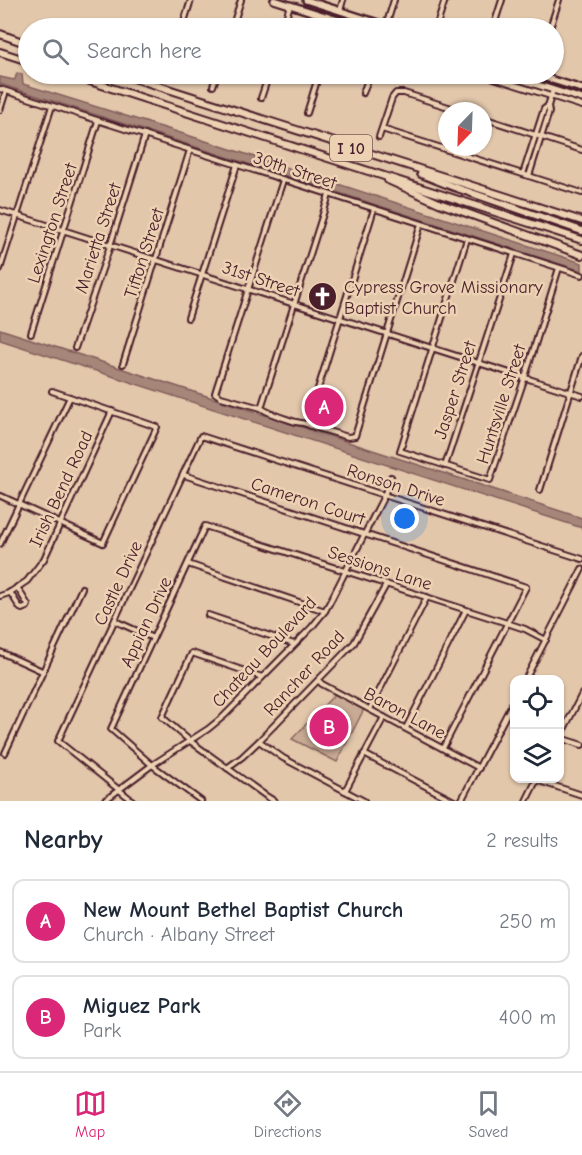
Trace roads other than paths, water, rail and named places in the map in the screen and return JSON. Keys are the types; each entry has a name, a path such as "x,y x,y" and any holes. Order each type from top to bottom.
{"highway":[{"path":"0,34 18,40"},
{"path":"0,52 18,58"},
{"name":"I 10","path":"99,84 582,240"},
{"name":"I 10","path":"152,84 582,221"},
{"path":"374,155 454,187 582,231"},
{"path":"360,167 439,202 582,255"}],"main road":[{"path":"274,0 331,18"},
{"path":"306,0 362,18"},
{"path":"312,12 340,18"},
{"path":"348,18 350,14"},
{"path":"564,83 582,88"},
{"path":"529,84 552,93 580,98"}],"street":[{"path":"185,18 191,0"},
{"path":"235,18 241,0"},
{"path":"340,11 343,0"},
{"path":"388,18 394,0"},
{"path":"439,18 445,0"},
{"path":"496,18 502,0"},
{"path":"554,18 560,0"},
{"path":"286,18 290,5"},
{"path":"261,98 266,84"},
{"path":"307,113 317,84"},
{"path":"363,93 366,84"},
{"path":"518,84 552,93 582,106"},
{"name":"30th Street","path":"0,89 582,275"},
{"path":"0,110 6,91"},
{"path":"379,137 392,98 396,93 404,93 438,104"},
{"path":"523,174 544,110 548,106 552,93"},
{"path":"0,269 52,106"},
{"path":"529,176 549,112 548,106"},
{"name":"Lexington Street","path":"31,333 98,121"},
{"path":"492,121 582,150"},
{"path":"382,129 582,193"},
{"name":"Marietta Street","path":"75,348 145,135"},
{"name":"Tifton Street","path":"123,364 190,150"},
{"path":"188,318 237,165"},
{"path":"283,180 215,393 297,422 348,437 355,436 421,224"},
{"path":"261,408 329,195"},
{"path":"307,424 374,209"},
{"name":"31st Street","path":"0,210 582,396"},
{"path":"445,466 400,451 467,239"},
{"name":"Jasper Street","path":"445,466 514,254"},
{"name":"Huntsville Street","path":"445,466 490,480 559,268"},
{"path":"540,490 582,356"},
{"path":"1,496 103,543 157,427 52,391"},
{"path":"0,544 70,397"},
{"name":"Irish Bend Road","path":"0,596 27,581 44,559 112,411"},
{"name":"Castle Drive","path":"118,789 58,741 201,436"},
{"name":"Ronson Drive","path":"201,436 582,559"},
{"name":"Cameron Court","path":"184,475 526,586 507,623"},
{"name":"Chateau Boulevard","path":"104,801 224,716 311,628 325,611 384,496 391,477"},
{"name":"Appian Drive","path":"152,765 111,729 205,526"},
{"name":"Sessions Lane","path":"205,526 525,629 546,640"},
{"path":"188,564 325,611"},
{"path":"528,675 582,569"},
{"name":"Rancher Road","path":"227,768 260,741 354,643 386,585"},
{"path":"10,592 20,608 27,607 28,604 17,587"},
{"path":"5,753 82,588"},
{"path":"370,709 427,597"},
{"path":"406,728 466,610"},
{"path":"208,615 294,644"},
{"path":"115,621 153,638"},
{"path":"443,748 507,623"},
{"path":"0,652 42,671"},
{"path":"262,677 192,653 162,717 265,799 274,801"},
{"name":"Baron Lane","path":"319,681 479,768"},
{"path":"564,729 582,695"},
{"path":"461,801 510,708"},
{"path":"345,791 384,717"},
{"path":"564,738 582,745"},
{"path":"260,741 283,758 364,801"},
{"path":"364,754 454,801"},
{"path":"152,765 201,801"},
{"path":"526,801 535,783"},
{"path":"548,783 582,795"},
{"path":"118,789 133,801"}],"place":[{"name":"Cypress Grove Missionary Baptist Church","path":"323,297"},
{"name":"New Mount Bethel Baptist Church","path":"324,407"},
{"name":"Miguez Park","path":"329,727"}]}
